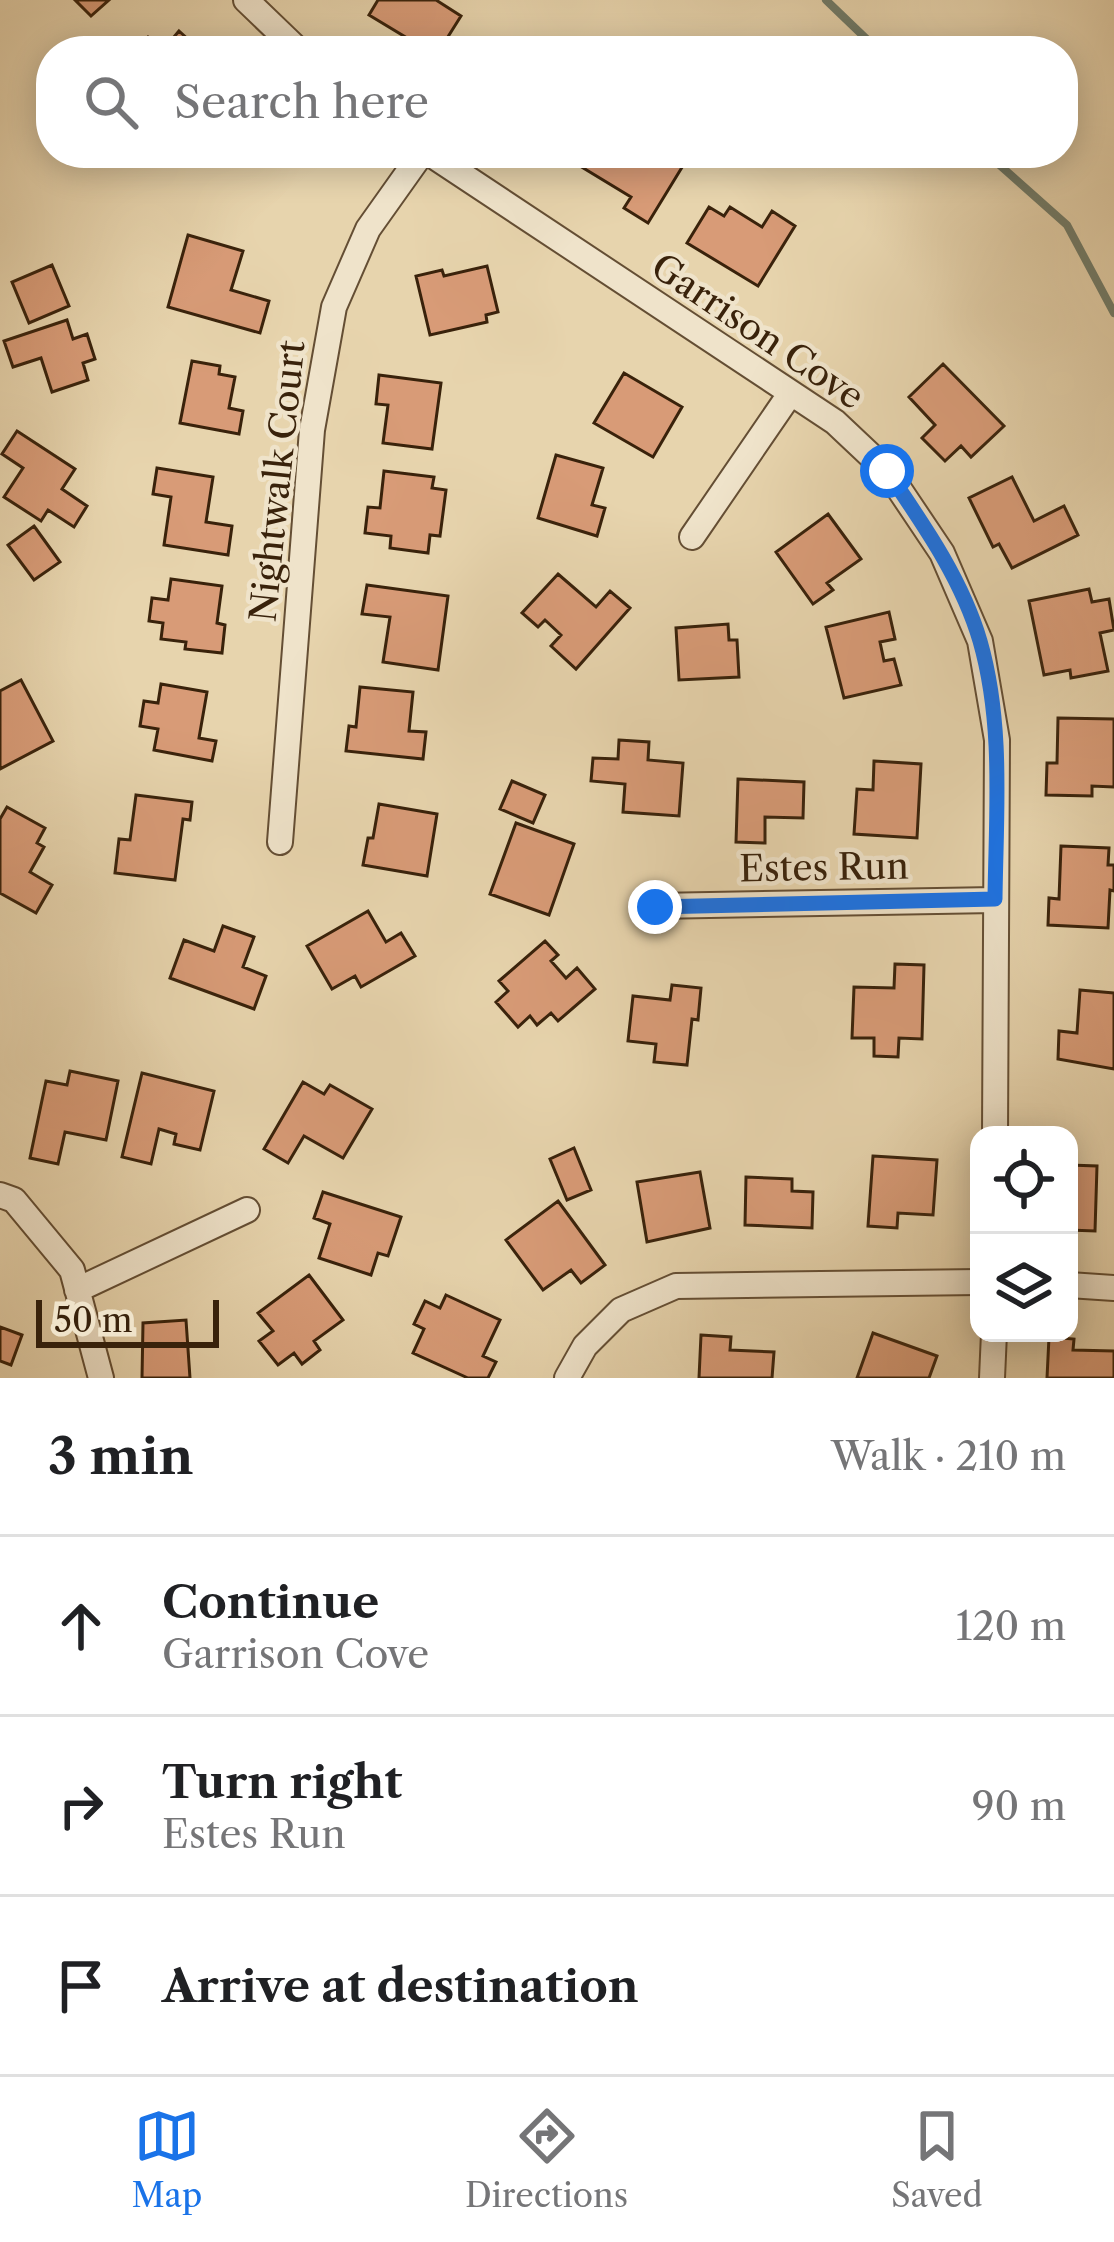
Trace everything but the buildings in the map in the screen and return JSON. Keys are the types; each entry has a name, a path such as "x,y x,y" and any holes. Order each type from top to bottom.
{"street":[{"path":"246,0 283,36"},
{"name":"Nightwalk Court","path":"280,842 312,430 334,307 368,230 414,168"},
{"name":"Garrison Cove","path":"448,168 835,422 887,471 942,553 980,641 997,740 995,1126"},
{"path":"692,537 790,394"},
{"name":"Estes Run","path":"655,907 995,899"},
{"path":"0,1195 14,1200 72,1270 101,1378"},
{"path":"77,1290 248,1210"},
{"path":"567,1378 585,1346 620,1310 676,1286 970,1282"},
{"path":"1078,1286 1114,1288"},
{"path":"992,1378 994,1342"}],"waterway":[{"path":"826,0 863,36"},
{"path":"1003,168 1067,225 1114,313"}],"route":[{"path":"655,907 995,899 997,740 980,641 942,553 887,471"}]}
